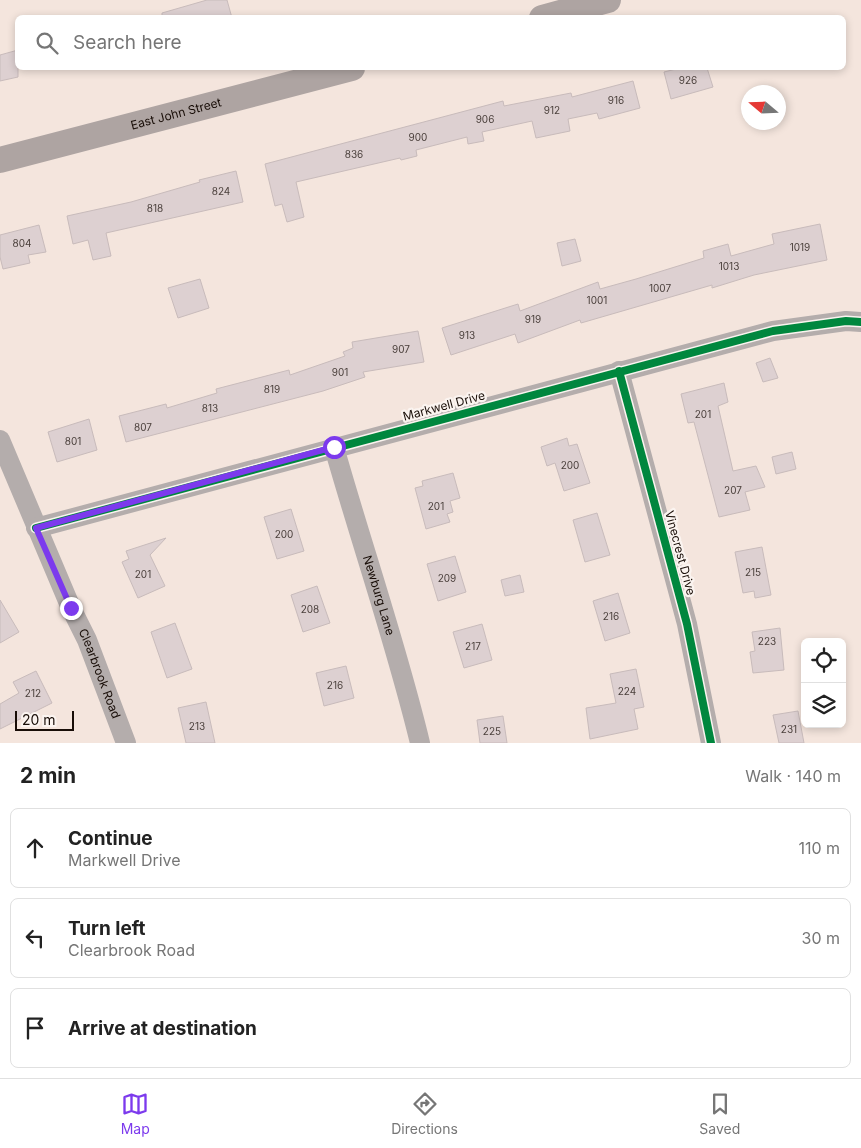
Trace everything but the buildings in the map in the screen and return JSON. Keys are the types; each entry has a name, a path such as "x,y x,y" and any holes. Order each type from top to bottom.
{"main road":[{"path":"553,15 608,0"},
{"name":"East John Street","path":"0,160 344,70"}],"street":[{"name":"Markwell Drive","path":"36,528 773,331 846,321 861,322"},
{"name":"Vinecrest Drive","path":"619,371 687,624 711,743"},
{"name":"Clearbrook Road","path":"0,440 36,528 87,640 126,743"},
{"name":"Newburg Lane","path":"334,447 359,534 403,671 420,743"}],"cycle path":[{"path":"36,528 773,331 846,321 861,322"},
{"path":"619,371 687,624 711,743"}],"route":[{"path":"71,608 36,528 334,447"}]}
